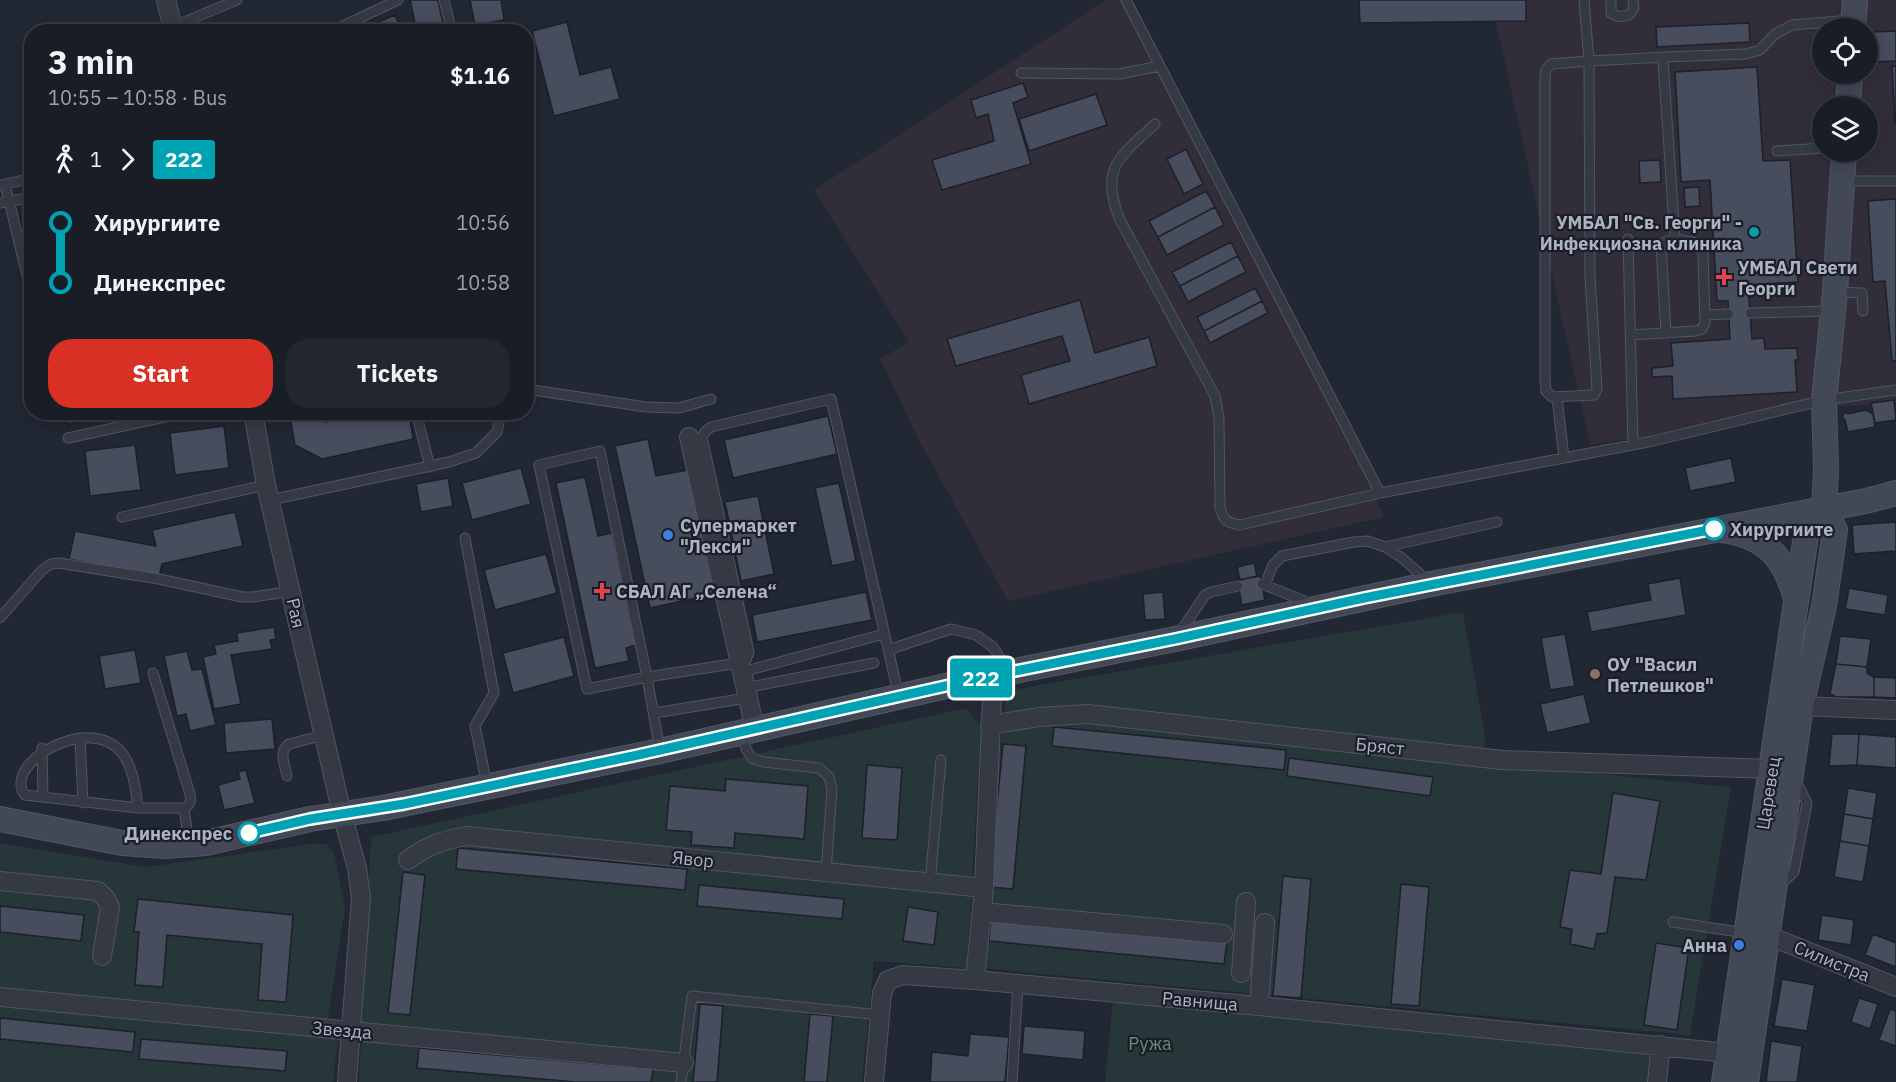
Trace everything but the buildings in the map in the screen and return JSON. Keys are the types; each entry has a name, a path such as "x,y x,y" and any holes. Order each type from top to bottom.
{"main road":[{"name":"Царевец","path":"1746,1082 1757,934 1781,771 1801,706 1824,606 1835,530 1824,509 1826,470 1824,400 1834,301 1843,162"},
{"path":"0,819 122,843 165,846 206,843 302,821 487,787 660,751 1000,674 1431,584 1824,509 1896,493"},
{"name":"Царевец","path":"1724,1082 1728,1053 1757,934 1773,892 1781,771 1797,601 1807,529 1824,509"},
{"path":"1714,529 1739,532 1770,549 1784,565 1797,601"}],"street":[{"path":"166,0 172,24"},
{"name":"Рая","path":"254,420 268,493 342,814"},
{"path":"689,437 743,680 749,731"},
{"path":"975,980 984,888 990,725 1000,674"},
{"path":"1801,706 1896,710"},
{"name":"Бряст","path":"990,725 1039,717 1087,714 1502,760 1781,771"},
{"path":"342,814 357,868 360,898 347,1082"},
{"name":"Явор","path":"408,860 425,848 446,840 468,836 984,888"},
{"path":"0,882 98,891 110,907 102,956"},
{"path":"1241,973 1246,902"},
{"path":"982,912 1223,934"},
{"path":"1245,932 1265,928 1259,1006"},
{"name":"Силистра","path":"1757,934 1896,987"},
{"name":"Равнища","path":"880,1015 882,993 888,980 903,975 1259,1006 1728,1053"},
{"name":"Звезда","path":"0,998 684,1063"},
{"path":"874,1082 880,1015"},
{"path":"1657,1082 1661,1045"}],"lane":[{"path":"184,24 237,0"},
{"path":"347,24 398,0"},
{"path":"444,0 450,24"},
{"path":"1126,0 1380,493"},
{"path":"1584,0 1589,61 1590,278 1597,389 1594,395 1552,397 1546,391 1545,378 1546,70 1551,64 1589,61 1666,57 1746,54 1760,50 1775,34 1792,25 1854,16"},
{"path":"1611,0 1611,13 1616,16 1625,16 1630,14 1634,8 1634,0"},
{"path":"1666,57 1662,64 1675,239"},
{"path":"1021,73 1119,74 1160,66"},
{"path":"1155,124 1122,155 1113,170 1110,183 1120,220 1215,396 1219,419 1220,507 1222,517 1229,524 1240,525 1380,493 1633,445 1824,400 1896,390"},
{"path":"1777,151 1812,149"},
{"path":"24,180 3,185 5,202 24,266"},
{"path":"1842,181 1896,181"},
{"path":"5,202 24,198"},
{"path":"1628,239 1633,445"},
{"path":"1630,335 1666,333 1695,331 1702,329 1705,323 1703,254 1701,246 1693,242 1675,239 1661,245 1666,333"},
{"path":"1750,313 1834,301 1862,292 1863,311"},
{"path":"1705,315 1729,314"},
{"path":"534,390 646,407 679,408 711,399"},
{"path":"1557,397 1564,458"},
{"path":"743,680 749,652 702,437 711,427 831,399 899,697"},
{"path":"68,438 151,420"},
{"path":"418,420 430,467"},
{"path":"122,517 430,467 476,453 496,432 499,420"},
{"path":"660,751 647,677 600,451 539,465 586,689 647,677 743,680 874,663"},
{"path":"1385,547 1497,522"},
{"path":"465,538 494,693 475,726 487,787"},
{"path":"1320,607 1264,584 1273,565 1282,556 1368,541 1385,547 1402,558 1431,584"},
{"path":"0,618 42,570 51,564 59,563 159,579 242,597 291,591"},
{"path":"1175,639 1205,595 1238,586"},
{"path":"888,650 951,629 976,635 993,647 1000,674"},
{"path":"654,713 743,680 884,634"},
{"path":"138,808 126,759 111,742 94,738 80,738 42,748 22,759 16,767 12,784 25,795 138,808 184,808 189,806 190,794 153,673"},
{"path":"749,731 746,749 752,758 763,762 819,768 829,777 832,789 825,872"},
{"path":"287,777 282,752 284,747 324,735"},
{"path":"80,738 83,802"},
{"path":"42,748 43,797"},
{"path":"930,883 941,760"},
{"path":"184,808 189,844"},
{"path":"1673,922 1757,934"},
{"path":"1012,1082 1018,984"},
{"path":"681,1082 692,996 880,1015"}],"shaded area":[{"path":"1106,0 1121,0 1367,476 1384,517 1008,601 920,442 880,359 909,342 814,190"},
{"name":"УМБАЛ Свети Георги","path":"1491,0 1896,0 1896,403 1830,407 1590,445"}],"green space":[{"path":"1463,612 1485,735 1484,762 1731,787 1690,1035 980,968 1006,691"},
{"path":"967,708 981,727 967,968 874,961 862,1082 359,1082 371,837"},
{"path":"0,843 146,867 318,843 327,845 334,852 345,908 325,1037 338,1039 333,1082 0,1082"},
{"name":"Ружа","path":"1113,1000 1654,1056 1651,1082 1105,1082"}],"bus line":[{"name":"222","path":"249,833 310,819 382,808 487,787 990,676 1453,579 1714,529"}],"place":[{"name":"УМБАЛ \"Св. Георги\" - Инфекциозна клиника","path":"1754,232"},
{"name":"УМБАЛ Свети Георги","path":"1724,277"},
{"name":"Хирургиите","path":"1714,529"},
{"name":"Супермаркет \"Лекси\"","path":"668,535"},
{"name":"СБАЛ АГ „Селена“","path":"602,591"},
{"name":"ОУ \"Васил Петлешков\"","path":"1595,674"},
{"name":"Динекспрес","path":"249,833"},
{"name":"Анна","path":"1739,945"}]}
